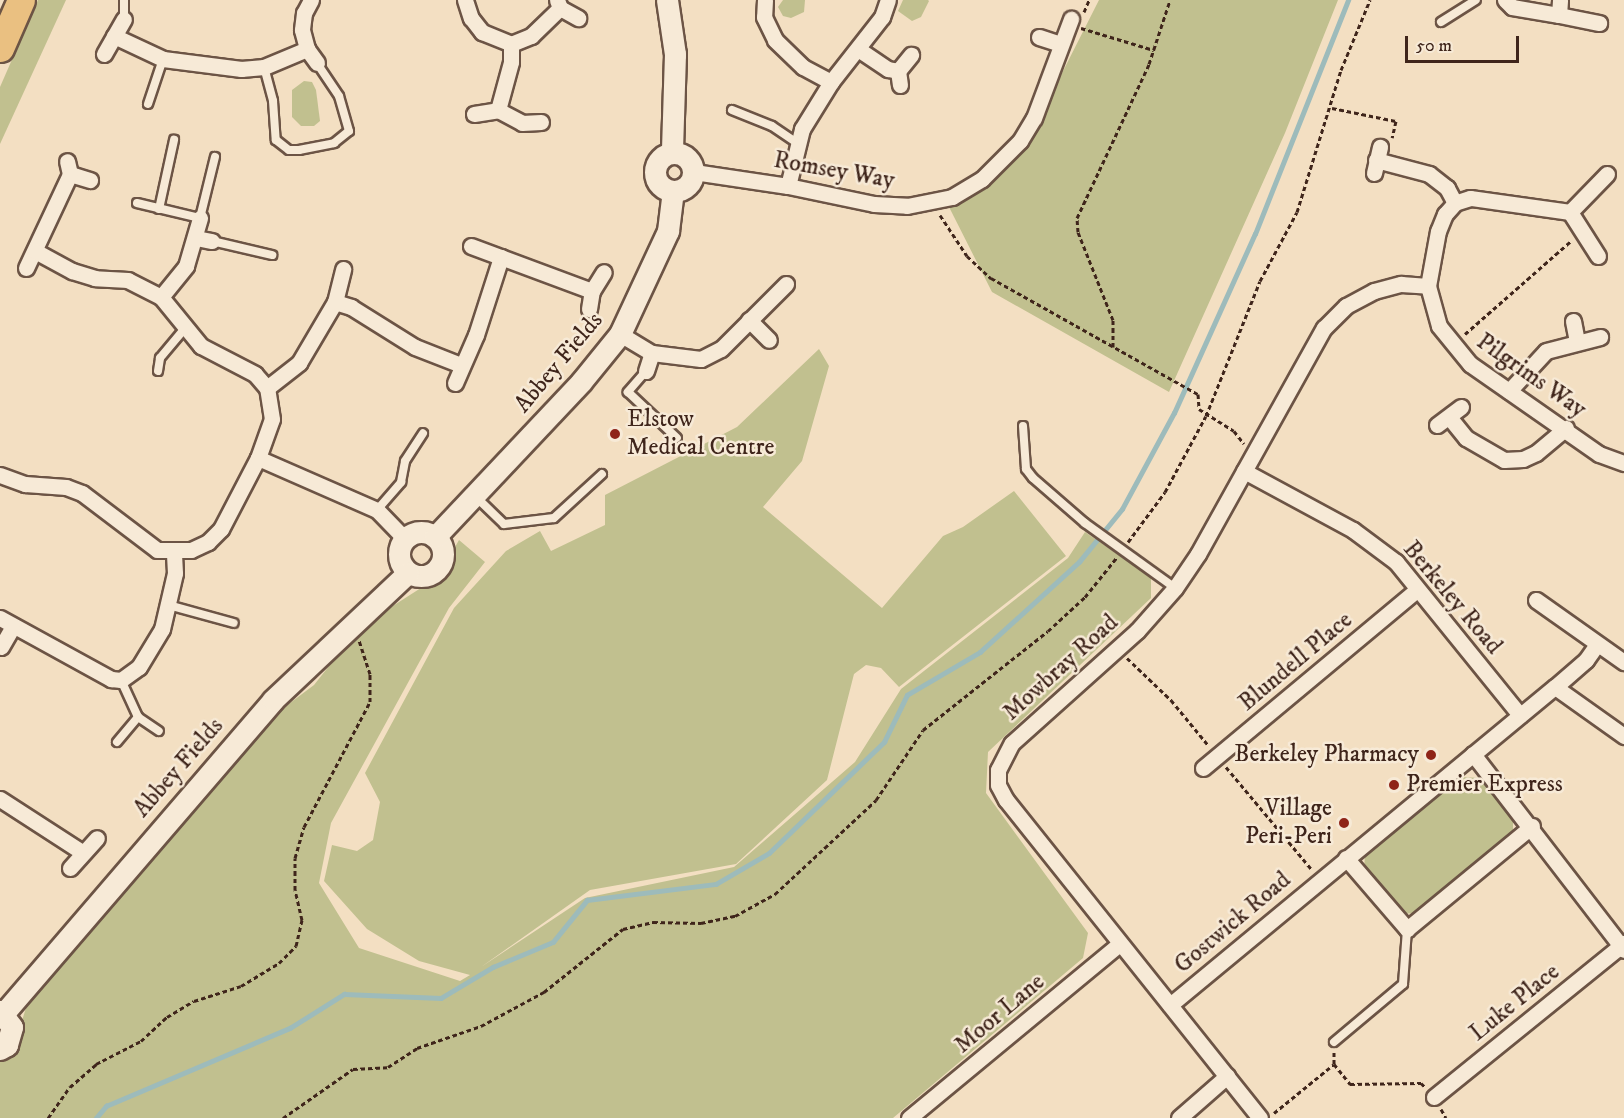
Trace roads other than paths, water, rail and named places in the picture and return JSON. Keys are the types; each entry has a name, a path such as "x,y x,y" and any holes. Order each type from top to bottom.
{"highway":[{"path":"0,48 21,0"}],"street":[{"path":"311,0 304,13 302,30 307,49 317,63"},
{"path":"465,0 471,18 482,32 511,44 531,36 559,4 578,18"},
{"path":"667,0 675,54 672,152"},
{"path":"765,0 764,17 775,40 803,67 831,82"},
{"path":"788,186 796,142 831,82 882,17 888,0"},
{"path":"1505,0 1512,7 1559,8 1599,23"},
{"path":"104,54 124,19"},
{"name":"Romsey Way","path":"694,172 788,186 874,204 934,203 982,179 1020,141 1034,118 1061,44 1074,23"},
{"path":"114,36 163,59 241,69 264,67 307,49"},
{"path":"1039,37 1061,44"},
{"path":"498,110 511,62 511,44"},
{"path":"858,49 899,78 911,55"},
{"path":"474,114 498,110 522,123 541,122"},
{"path":"672,152 685,155 694,172 685,188 673,192 661,187 655,176 657,163 672,152"},
{"path":"1377,160 1429,174 1447,188 1455,203 1470,198 1570,213 1598,256"},
{"path":"26,268 69,168 90,180"},
{"path":"1570,213 1606,174"},
{"name":"Abbey Fields","path":"435,537 581,382 620,334 668,231 673,192"},
{"name":"Pilgrims Way","path":"1455,203 1438,231 1428,286 1439,326 1451,345 1479,372 1566,428 1599,454 1624,463"},
{"path":"161,297 186,266 200,218"},
{"path":"196,238 213,241"},
{"path":"471,246 592,291"},
{"path":"0,475 25,484 66,487 82,493 143,542 174,552 200,546 221,529 258,458 272,419 267,388 255,374 201,346 184,329 161,297 128,280 95,278 72,270 35,251"},
{"path":"455,383 477,335 501,257"},
{"path":"267,388 300,363 334,302 343,269"},
{"path":"589,309 592,291 604,273"},
{"path":"620,334 652,353 701,359 721,349 786,284"},
{"name":"Mowbray Road","path":"1260,1118 1006,800 998,785 998,770 1012,743 1137,632 1175,588 1324,328 1346,306 1374,291 1401,284 1428,286"},
{"path":"334,302 351,307 415,347 462,365"},
{"path":"749,320 769,340"},
{"path":"1573,321 1578,342"},
{"path":"1509,391 1538,357 1559,346 1600,337"},
{"path":"646,370 652,353"},
{"path":"1461,406 1443,421 1466,438 1504,460 1523,459 1536,453 1566,428"},
{"path":"258,458 377,510 404,538"},
{"name":"Berkeley Road","path":"1244,471 1374,543 1417,590 1520,715"},
{"path":"420,531 435,537 445,553 438,569 422,577 408,573 398,555 404,538 420,531"},
{"path":"1,647 6,623 84,662 111,679 122,680 139,668 153,649 176,573 174,552"},
{"name":"Abbey Fields","path":"2,1012 273,700 408,573"},
{"name":"Blundell Place","path":"1203,768 1417,590"},
{"path":"1536,600 1624,662"},
{"name":"Gostwick Road","path":"1170,1005 1555,687 1586,660 1598,644"},
{"path":"1555,687 1624,736"},
{"path":"1473,754 1532,826 1623,946"},
{"path":"0,799 82,852"},
{"path":"1346,858 1407,929 1532,826"},
{"path":"70,868 97,838"},
{"name":"Moor Lane","path":"909,1118 1119,944"},
{"name":"Luke Place","path":"1434,1097 1623,946"},
{"path":"0,1049 7,1045 12,1027 2,1012"},
{"path":"1179,1118 1227,1076"}],"lane":[{"path":"124,0 124,19"},
{"path":"1441,22 1476,0"},
{"path":"148,104 163,59"},
{"path":"264,67 273,101 276,140 289,150 299,150 334,143 349,130 339,96 317,63"},
{"path":"732,110 772,126 796,142"},
{"path":"159,208 174,140"},
{"path":"137,203 200,218 215,157"},
{"path":"213,241 272,255"},
{"path":"158,371 160,358 184,329"},
{"path":"646,370 628,392 677,438"},
{"path":"1023,426 1026,469 1085,523 1175,588"},
{"path":"377,510 401,482 405,461 423,433"},
{"path":"475,495 504,524 554,518 602,474"},
{"path":"168,605 234,623"},
{"path":"122,680 138,717 159,731"},
{"path":"117,742 138,717"},
{"path":"1334,1042 1403,984 1407,929"}],"waterway":[{"path":"96,1118 106,1106 290,1028 344,994 441,998 493,967 553,942 587,900 716,884 769,853 884,742 907,695 980,652 1079,562 1122,509 1174,413 1255,234 1348,0"}],"place":[{"name":"Elstow Medical Centre","path":"615,434"},
{"name":"Berkeley Pharmacy","path":"1431,755"},
{"name":"Premier Express","path":"1394,785"},
{"name":"Village Peri-Peri","path":"1344,823"}]}
